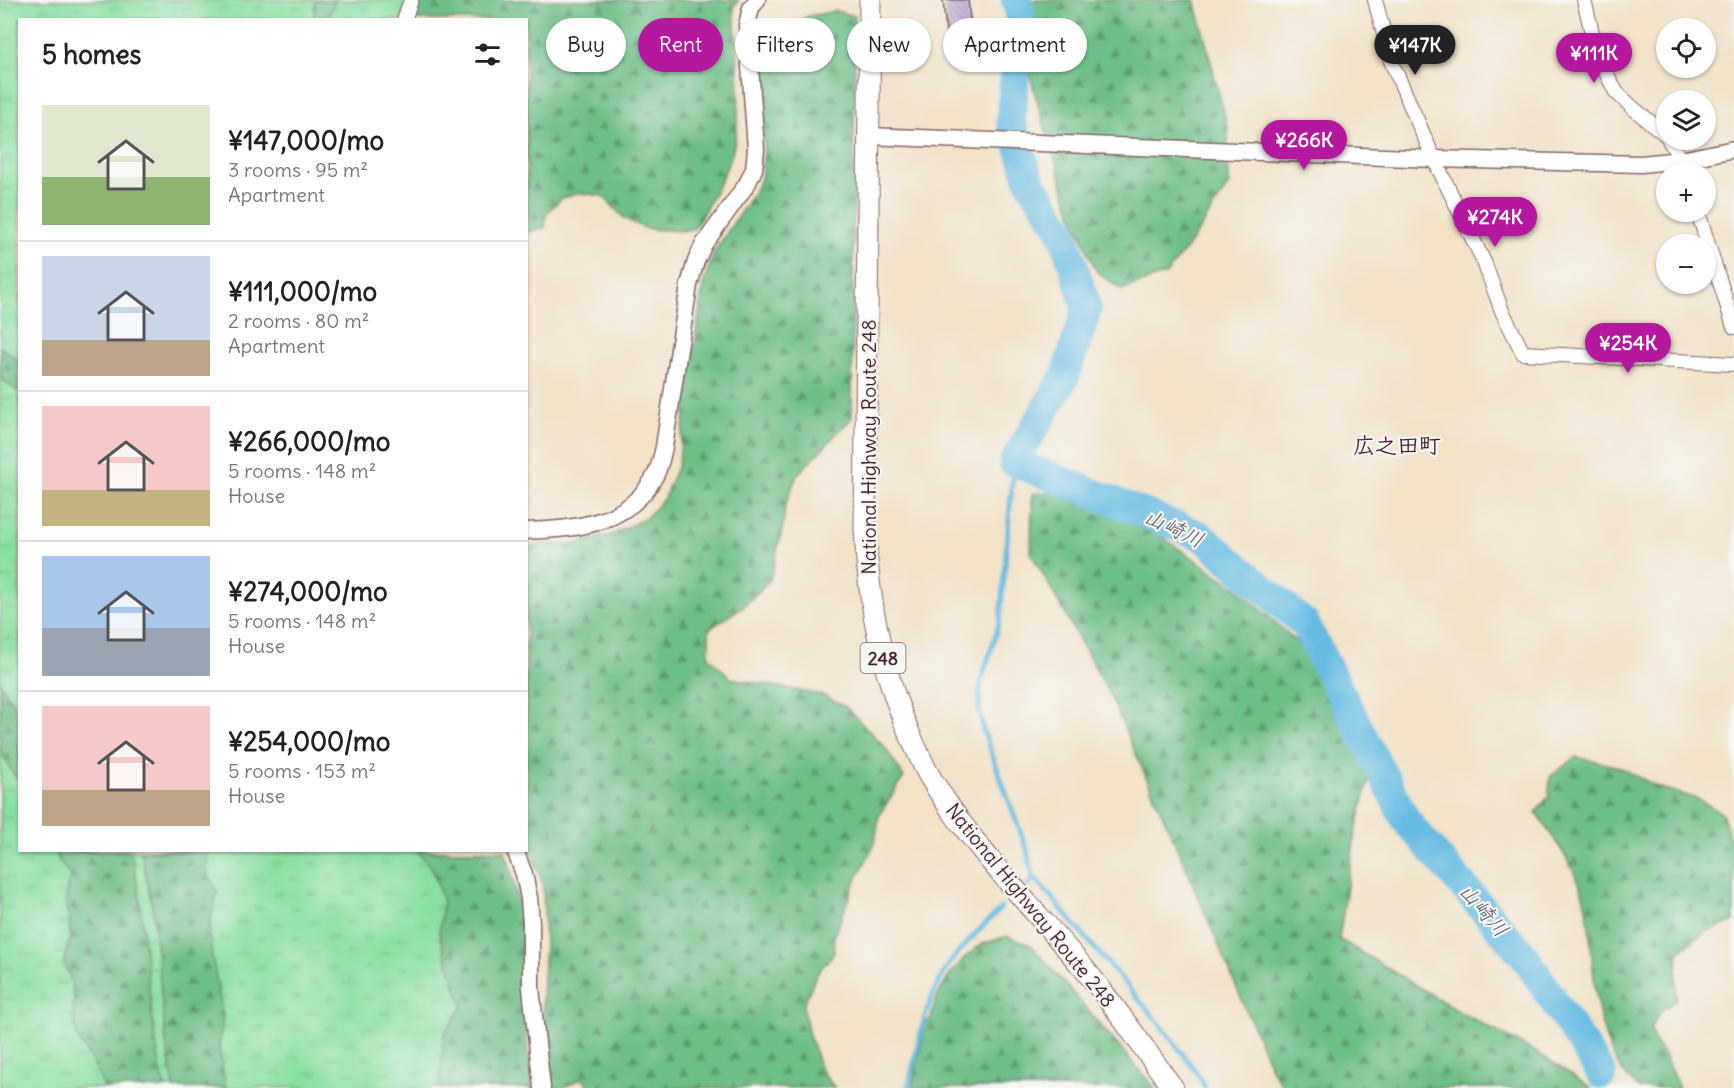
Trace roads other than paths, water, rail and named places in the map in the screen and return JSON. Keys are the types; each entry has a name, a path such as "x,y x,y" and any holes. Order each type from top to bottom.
{"highway":[{"name":"National Highway Route 248","path":"870,0 865,529 872,608 888,679 900,713 929,776 966,831 1095,982 1173,1088"}],"street":[{"path":"405,18 411,0"},
{"path":"528,531 573,528 597,523 618,514 643,494 657,473 664,447 689,285 696,261 704,244 747,184 754,169 756,149 747,26 751,8 757,0"},
{"path":"1375,0 1391,61 1434,159 1484,262 1502,311 1523,353 1734,364"},
{"path":"1584,0 1598,57 1616,92 1656,125"},
{"path":"868,136 1434,159 1656,165"},
{"path":"1695,162 1734,149"},
{"path":"1701,222 1734,327"},
{"path":"516,852 529,897 531,988 542,1088"}],"waterway":[{"name":"山崎川","path":"1016,0 1020,11 1011,121 1030,182 1062,231 1087,308 1065,377 1014,462 1201,536 1305,624 1407,822 1525,957 1602,1074"},
{"path":"1014,462 1000,620 980,686 979,707 983,730 1027,850 1033,876 1159,1023 1198,1074 1205,1088"},
{"path":"1028,885 1035,878"},
{"path":"908,1088 927,1010 940,980 960,951 1001,908"}],"district":[{"name":"広之田町","path":"1397,445"}]}
